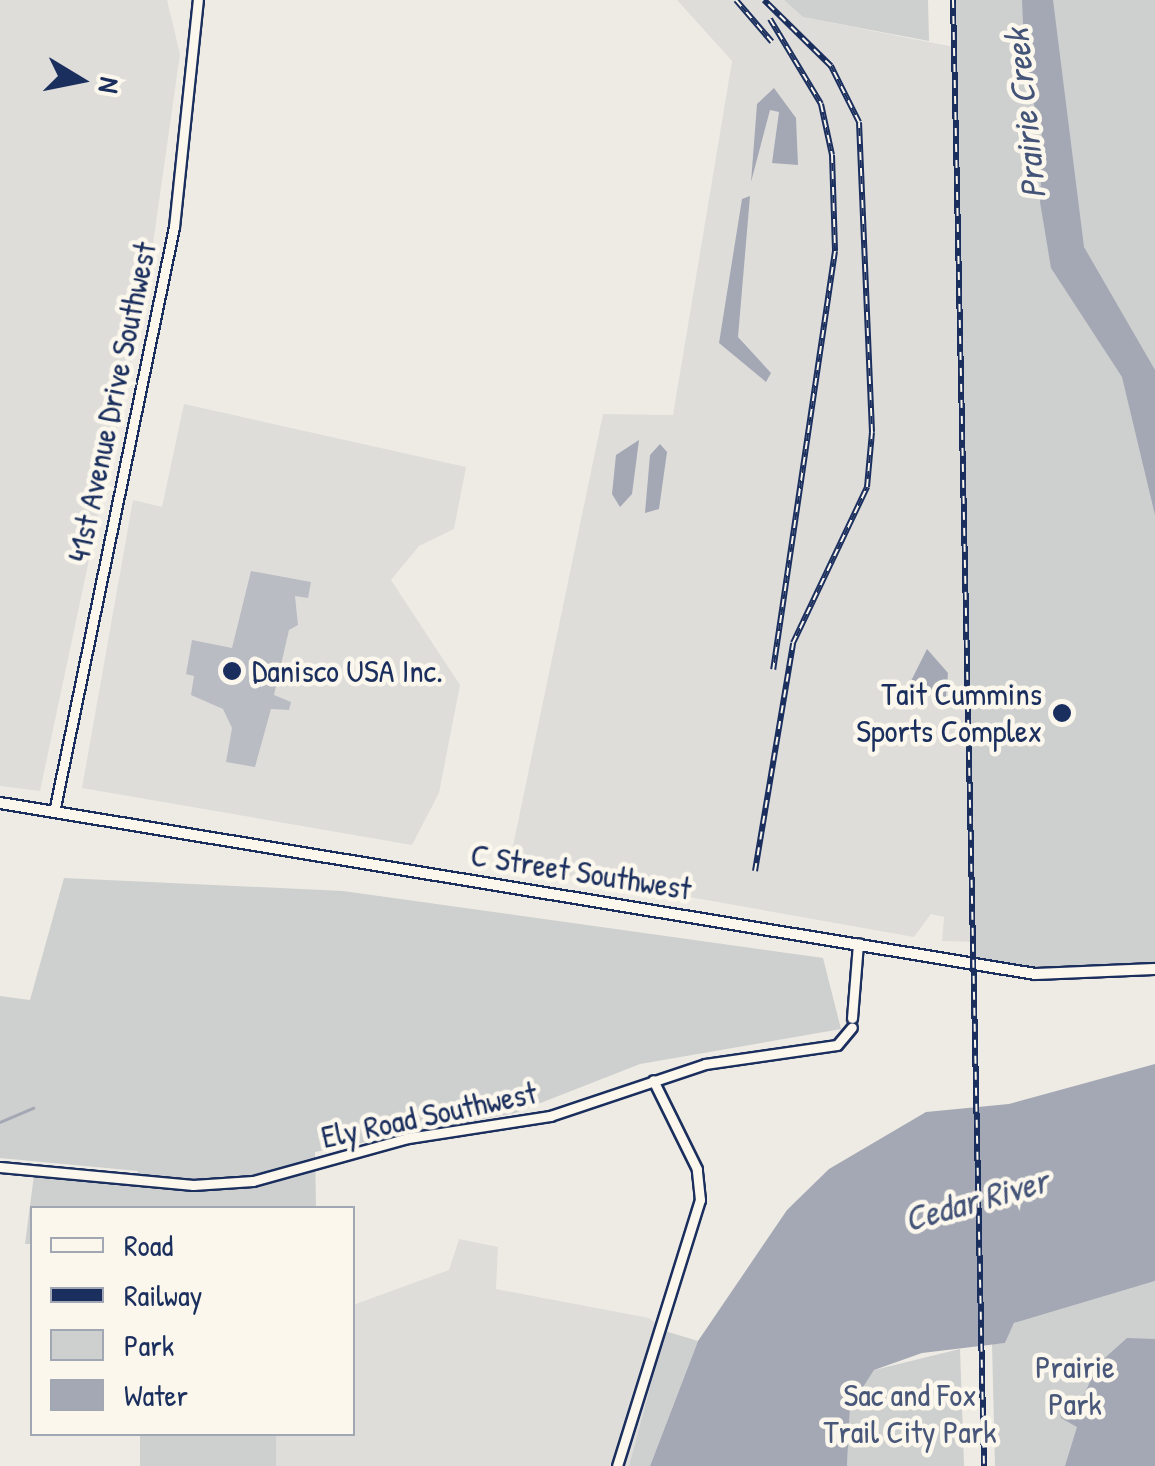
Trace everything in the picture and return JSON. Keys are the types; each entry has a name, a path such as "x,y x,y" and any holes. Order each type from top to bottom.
{"main road":[{"name":"C Street Southwest","path":"0,803 1054,976 1155,969"}],"street":[{"name":"41st Avenue Drive Southwest","path":"54,812 174,226 198,0"},
{"name":"Ely Road Southwest","path":"0,1167 224,1186 408,1138 550,1116 653,1080 837,1045 852,1022 858,943"},
{"path":"618,1466 700,1200 697,1169 653,1080"}],"shaded area":[{"path":"0,0 167,0 180,54 147,286 40,791 0,786"},
{"path":"677,0 784,0 803,17 954,47 973,942 942,941 944,917 931,914 914,937 509,865 603,414 673,415 732,61"},
{"path":"184,404 466,467 454,529 419,546 391,580 460,685 439,793 412,845 82,788 133,500 162,507"},
{"path":"459,1239 498,1247 496,1289 649,1318 665,1331 629,1466 271,1466 276,1436 355,1436 355,1304 449,1270"}],"green space":[{"path":"784,0 928,0 929,41 803,17"},
{"path":"953,0 1155,0 1155,969 1073,976 974,965"},
{"path":"64,878 343,891 823,958 841,1029 640,1064 515,1113 315,1152 316,1206 30,1206 30,1244 25,1244 34,1175 138,1185 138,1171 0,1158 0,996 30,1000"},
{"name":"Prairie Park","path":"1155,1281 1155,1466 995,1466 992,1344 1005,1343 1014,1323"},
{"path":"665,1331 698,1341 650,1466 629,1466"},
{"name":"Sac and Fox Trail City Park","path":"960,1349 964,1466 847,1466 850,1408 874,1370"},
{"path":"140,1436 276,1436 276,1466 140,1466"}],"water":[{"path":"1022,0 1053,0 1084,247 1155,370 1155,515 1122,377 1051,268 1040,202 1043,140 1025,69"},
{"path":"774,88 796,118 798,165 772,163 779,112 770,110 751,182 757,104"},
{"path":"750,196 738,337 771,373 766,382 719,343 742,199"},
{"path":"639,440 632,494 620,507 612,494 616,455"},
{"path":"660,444 667,452 659,509 645,513 650,455"},
{"path":"927,649 948,673 946,697 909,685"},
{"name":"Cedar River","path":"1155,1064 1155,1281 1014,1323 1005,1343 922,1353 874,1370 850,1408 847,1466 650,1466 698,1341 787,1210 829,1169 926,1112 1009,1104"},
{"path":"1127,1338 1155,1339 1155,1466 1065,1466 1077,1427 1061,1418 1059,1404 1084,1395 1098,1364"}],"building":[{"name":"Danisco USA Inc.","path":"251,571 311,582 308,598 295,596 298,625 289,630 274,695 291,702 289,710 271,709 255,767 226,762 232,728 223,709 191,695 194,676 186,674 192,640 232,648"}],"waterway":[{"path":"0,1122 33,1108"}],"railway":[{"path":"736,0 772,42"},
{"path":"755,871 793,643 867,487 872,432 859,122 831,66 764,0"},
{"path":"953,0 984,1466"},
{"path":"770,19 821,104 832,155 835,251 773,669"}],"place":[{"name":"Danisco USA Inc.","path":"232,671"},
{"name":"Tait Cummins Sports Complex","path":"1062,713"}],"water label":[{"name":"Prairie Creek","path":"1025,114"}]}
